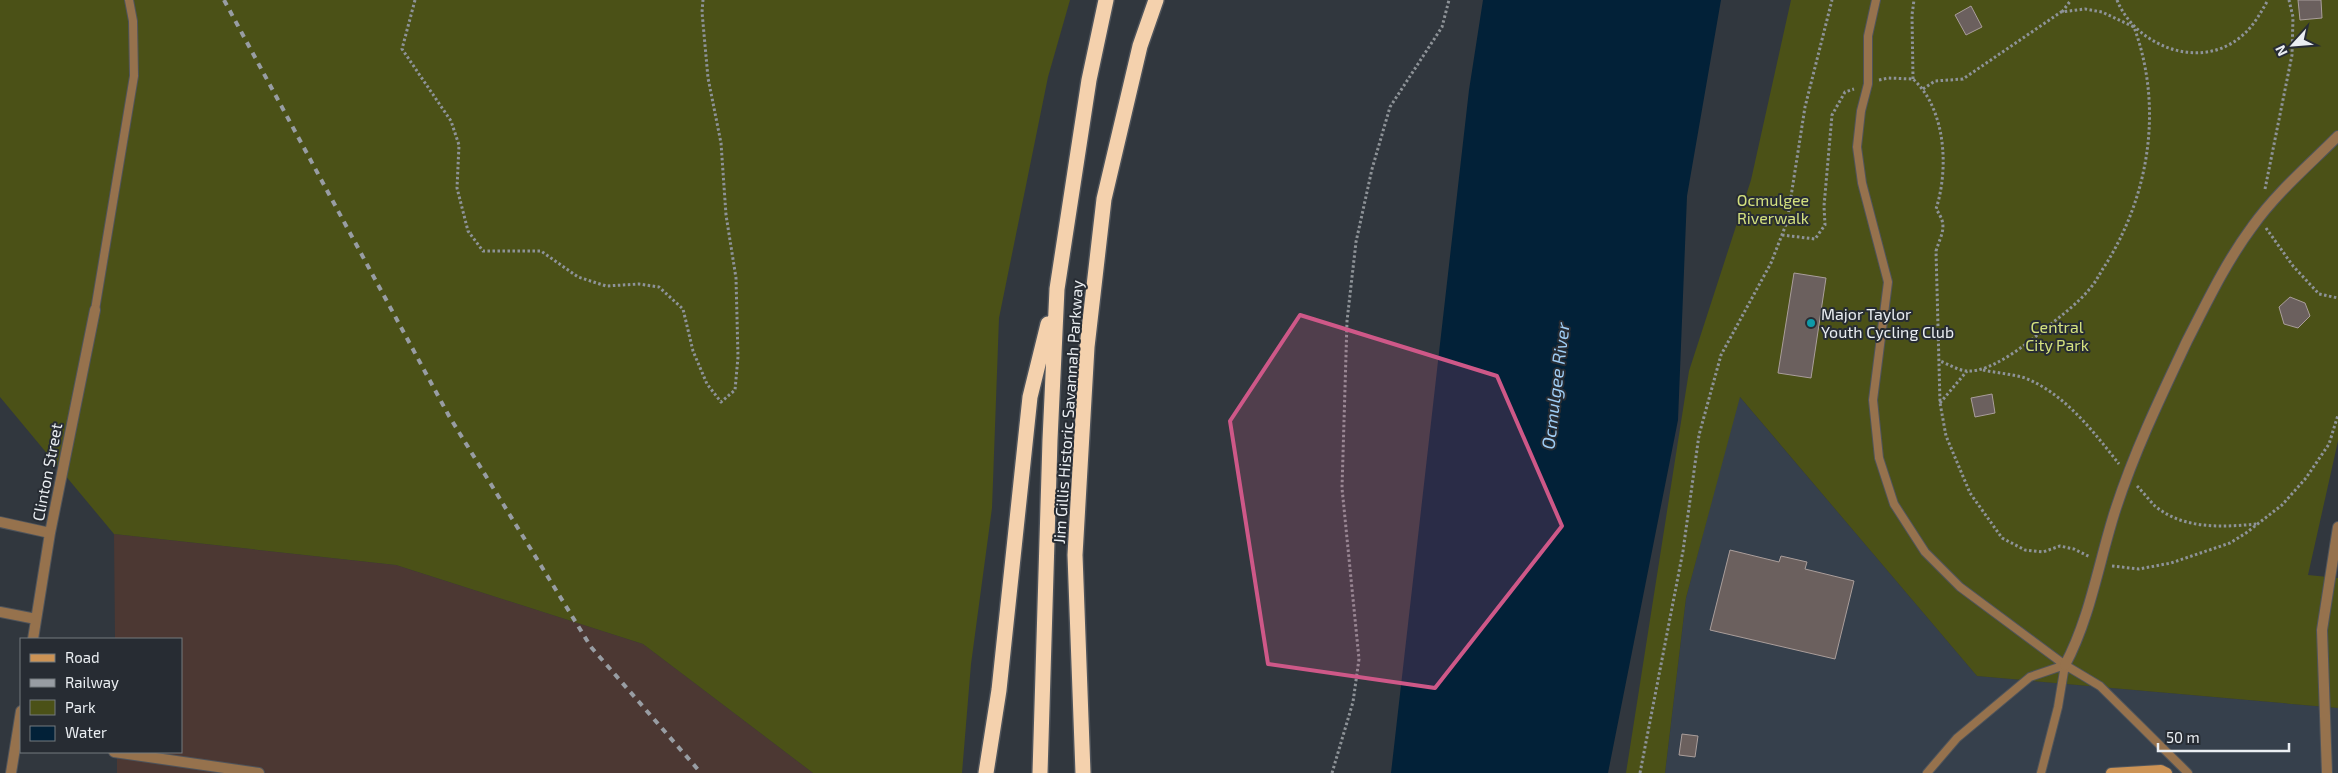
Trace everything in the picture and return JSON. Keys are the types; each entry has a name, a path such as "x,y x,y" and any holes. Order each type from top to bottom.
{"highway":[{"name":"Jim Gillis Historic Savannah Parkway","path":"1040,773 1057,289 1089,80 1106,0"},
{"name":"Jim Gillis Historic Savannah Parkway","path":"1082,773 1075,555 1086,347 1104,199 1140,46 1156,0"},
{"path":"986,773 999,690 1030,397 1057,289"}],"street":[{"path":"2065,665 2079,639 2128,476 2159,399 2217,282 2259,218 2338,136"},
{"name":"Clinton Street","path":"33,638 50,533 95,310"},
{"path":"0,522 50,533"},
{"path":"2327,773 2322,630 2338,528"},
{"path":"0,612 36,619"},
{"path":"11,773 20,724"},
{"path":"120,753 213,770 259,773"},
{"path":"2111,773 2161,770 2167,773"}],"lane":[{"path":"95,310 134,76 133,21 129,0"},
{"path":"1876,0 1868,36 1868,84 1861,111 1857,147 1862,183 1888,282 1873,400 1879,458 1894,504 1925,552 1960,587 2065,665 2100,686 2188,773"},
{"path":"1927,773 1957,738 2030,677 2065,665"},
{"path":"2041,773 2058,707 2065,665"}],"path":[{"path":"415,0 402,49 451,121 459,145 456,188 468,231 483,251 518,253 541,251 578,277 606,286 639,284 659,287 682,309 693,351 707,384 721,402 735,390 738,357 738,320 736,278 726,215 721,143 708,78 702,12 703,0"},
{"path":"1332,773 1353,702 1359,659 1342,488 1347,321 1356,242 1372,169 1390,107 1442,27 1449,0"},
{"path":"1640,773 1683,551 1699,435 1721,355 1771,263 1787,222 1805,107 1832,0"},
{"path":"1914,0 1912,15 1913,78 1932,105 1939,129 1943,158 1941,192 1936,209 1943,219 1944,228 1936,251 1935,289 1940,361 1940,403 1946,436 1970,493 2002,538 2024,550 2043,552 2060,546 2074,549 2101,563 2122,568 2139,569 2171,563 2230,543 2282,504 2306,478 2328,444 2338,415"},
{"path":"1922,89 1935,81 1963,79 2061,12 2071,0"},
{"path":"1983,370 2024,347 2092,286 2121,237 2136,202 2146,165 2150,124 2149,84 2143,52 2134,27 2117,0"},
{"path":"2061,12 2085,9 2102,12 2134,27 2156,43 2181,51 2210,53 2237,40 2253,26 2268,0"},
{"path":"2289,0 2293,17 2292,55 2259,218 2293,266 2319,294 2338,298"},
{"path":"1782,235 1815,239 1825,225 1824,206 1832,115 1845,92 1888,78 1913,78"},
{"path":"1940,361 1967,371 1983,370 2024,378 2056,394 2100,440 2128,476 2156,506 2176,519 2222,527 2257,524"},
{"path":"1940,403 1967,371"}],"highlighted area":[{"path":"1300,315 1497,376 1562,526 1435,688 1268,664 1230,421"}],"shaded area":[{"path":"1739,396 1977,676 2338,708 2338,773 1665,773 1686,598"},
{"path":"114,534 396,565 643,644 813,773 117,773 117,753 182,753 182,638 115,638"}],"green space":[{"path":"0,0 1070,0 1048,77 999,318 992,508 971,664 962,773 813,773 643,644 396,565 114,534 0,397"},
{"name":"Central City Park","path":"1791,0 2338,0 2338,441 2308,575 2338,578 2338,708 1977,676 1740,397 1686,598 1665,773 1626,773 1689,371 1751,180"}],"water":[{"name":"Ocmulgee River","path":"1483,0 1721,0 1687,196 1678,420 1608,773 1391,773 1469,90"}],"building":[{"path":"2298,0 2321,0 2322,18 2300,20"},
{"path":"1971,6 1982,27 1966,35 1955,15"},
{"name":"Major Taylor Youth Cycling Club","path":"1794,273 1826,278 1811,378 1778,373"},
{"path":"2290,297 2305,303 2310,316 2298,328 2284,324 2279,307"},
{"path":"1992,394 1995,413 1975,417 1971,398"},
{"path":"1730,550 1779,562 1781,556 1807,562 1805,569 1854,581 1835,659 1710,630"},
{"path":"1682,734 1698,736 1695,757 1679,755"}],"railway":[{"path":"224,0 449,416 591,647 701,773"}],"place":[{"name":"Major Taylor Youth Cycling Club","path":"1811,323"}],"park label":[{"name":"Ocmulgee Riverwalk","path":"1773,209"}]}
